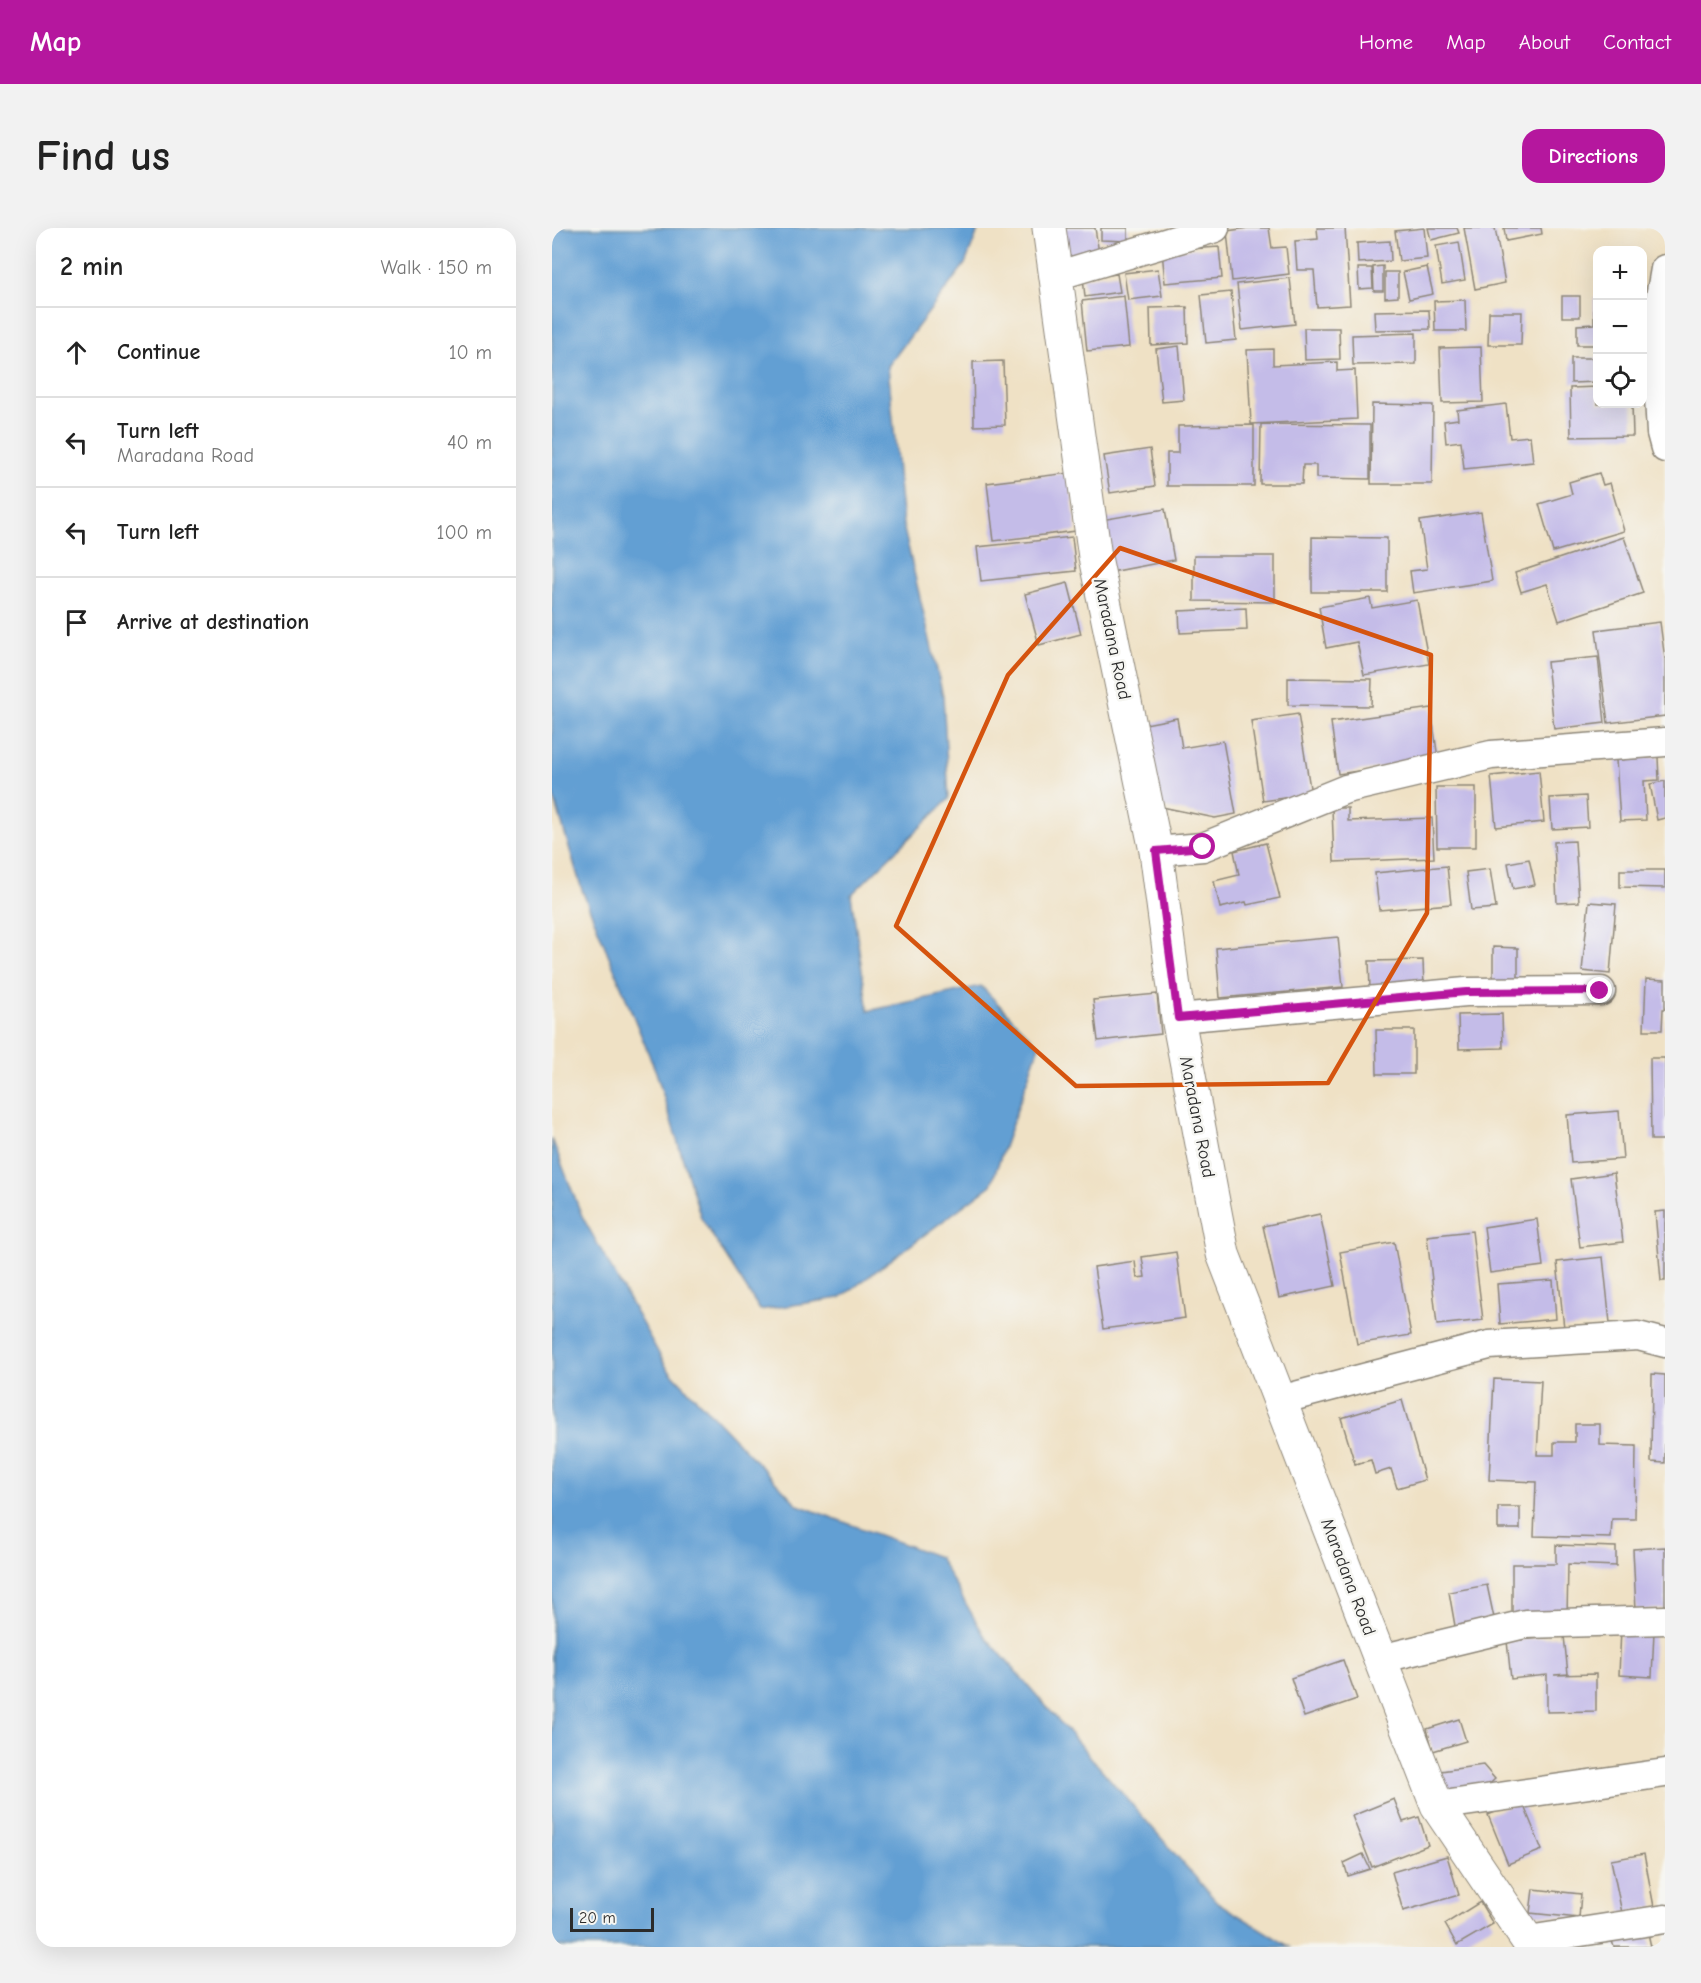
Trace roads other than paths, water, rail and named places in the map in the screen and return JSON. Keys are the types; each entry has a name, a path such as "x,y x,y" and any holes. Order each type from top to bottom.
{"street":[{"name":"Maradana Road","path":"1049,228 1095,557 1156,851 1178,1018 1223,1254 1437,1806 1530,1944"},
{"path":"1056,276 1215,228"},
{"path":"1665,269 1655,326 1661,433 1665,448"},
{"path":"1156,851 1203,847 1346,789 1491,755 1665,742"},
{"path":"1178,1018 1466,992 1600,991"},
{"path":"1280,1400 1489,1345 1638,1335 1665,1342"},
{"path":"1380,1659 1525,1624 1665,1620"},
{"path":"1437,1806 1665,1773"},
{"path":"1530,1944 1665,1919"}],"water":[{"path":"552,228 979,228 965,264 888,366 903,525 943,696 949,799 851,895 868,1011 981,986 1039,1046 991,1185 840,1298 760,1310 701,1218 656,1072 582,890 552,791"},
{"path":"552,1139 582,1216 667,1368 798,1505 939,1557 984,1635 1217,1902 1290,1947 552,1947"}]}
